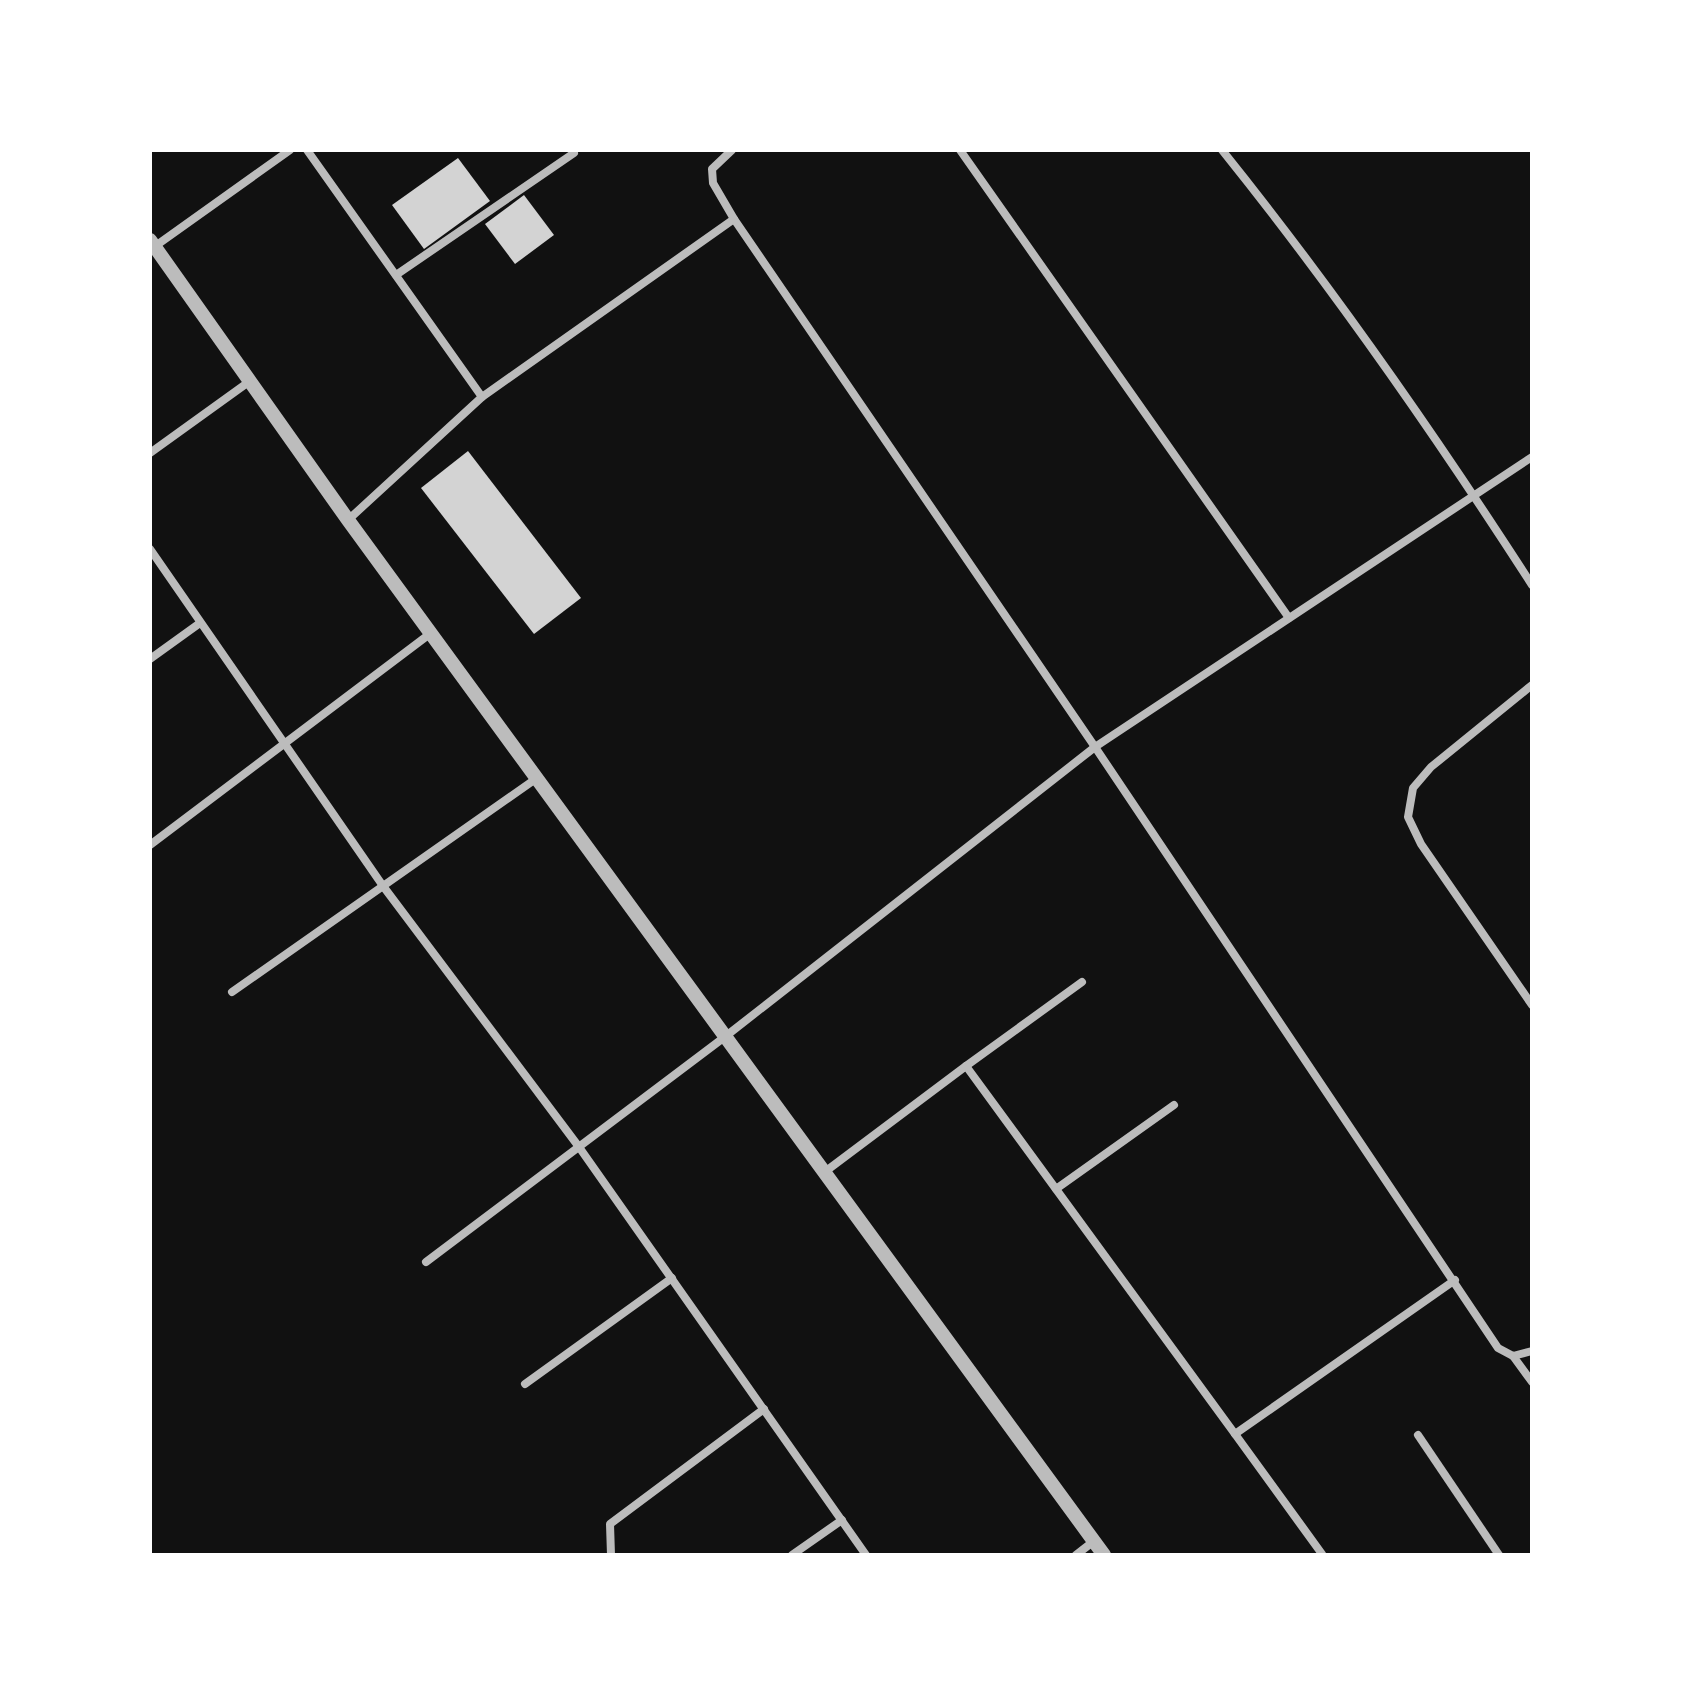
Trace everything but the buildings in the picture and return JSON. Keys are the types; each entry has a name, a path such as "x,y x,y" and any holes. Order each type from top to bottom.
{"street":[{"path":"290,150 152,246 348,520 1104,1555"},
{"path":"307,150 482,397"},
{"path":"732,150 712,169 713,183 734,219 1095,747 1498,1348 1513,1356 1532,1382"},
{"path":"960,150 1289,618"},
{"path":"1222,150 1263,201 1474,496 1532,585"},
{"path":"396,275 574,153"},
{"path":"348,520 482,397 734,219"},
{"path":"150,453 250,381"},
{"path":"426,1262 726,1036 1095,747 1532,457"},
{"path":"150,549 383,886 579,1147 866,1555"},
{"path":"150,659 200,623"},
{"path":"150,845 431,633"},
{"path":"1532,685 1431,767 1413,788 1408,817 1421,844 1532,1005"},
{"path":"232,992 537,778"},
{"path":"826,1171 1082,982"},
{"path":"966,1066 1322,1554"},
{"path":"1056,1189 1174,1105"},
{"path":"525,1384 672,1278"},
{"path":"1235,1434 1455,1280"},
{"path":"1513,1356 1532,1351"},
{"path":"611,1555 610,1524 764,1409"},
{"path":"1418,1435 1499,1555"},
{"path":"792,1555 842,1520"},
{"path":"1076,1555 1094,1541"}]}
